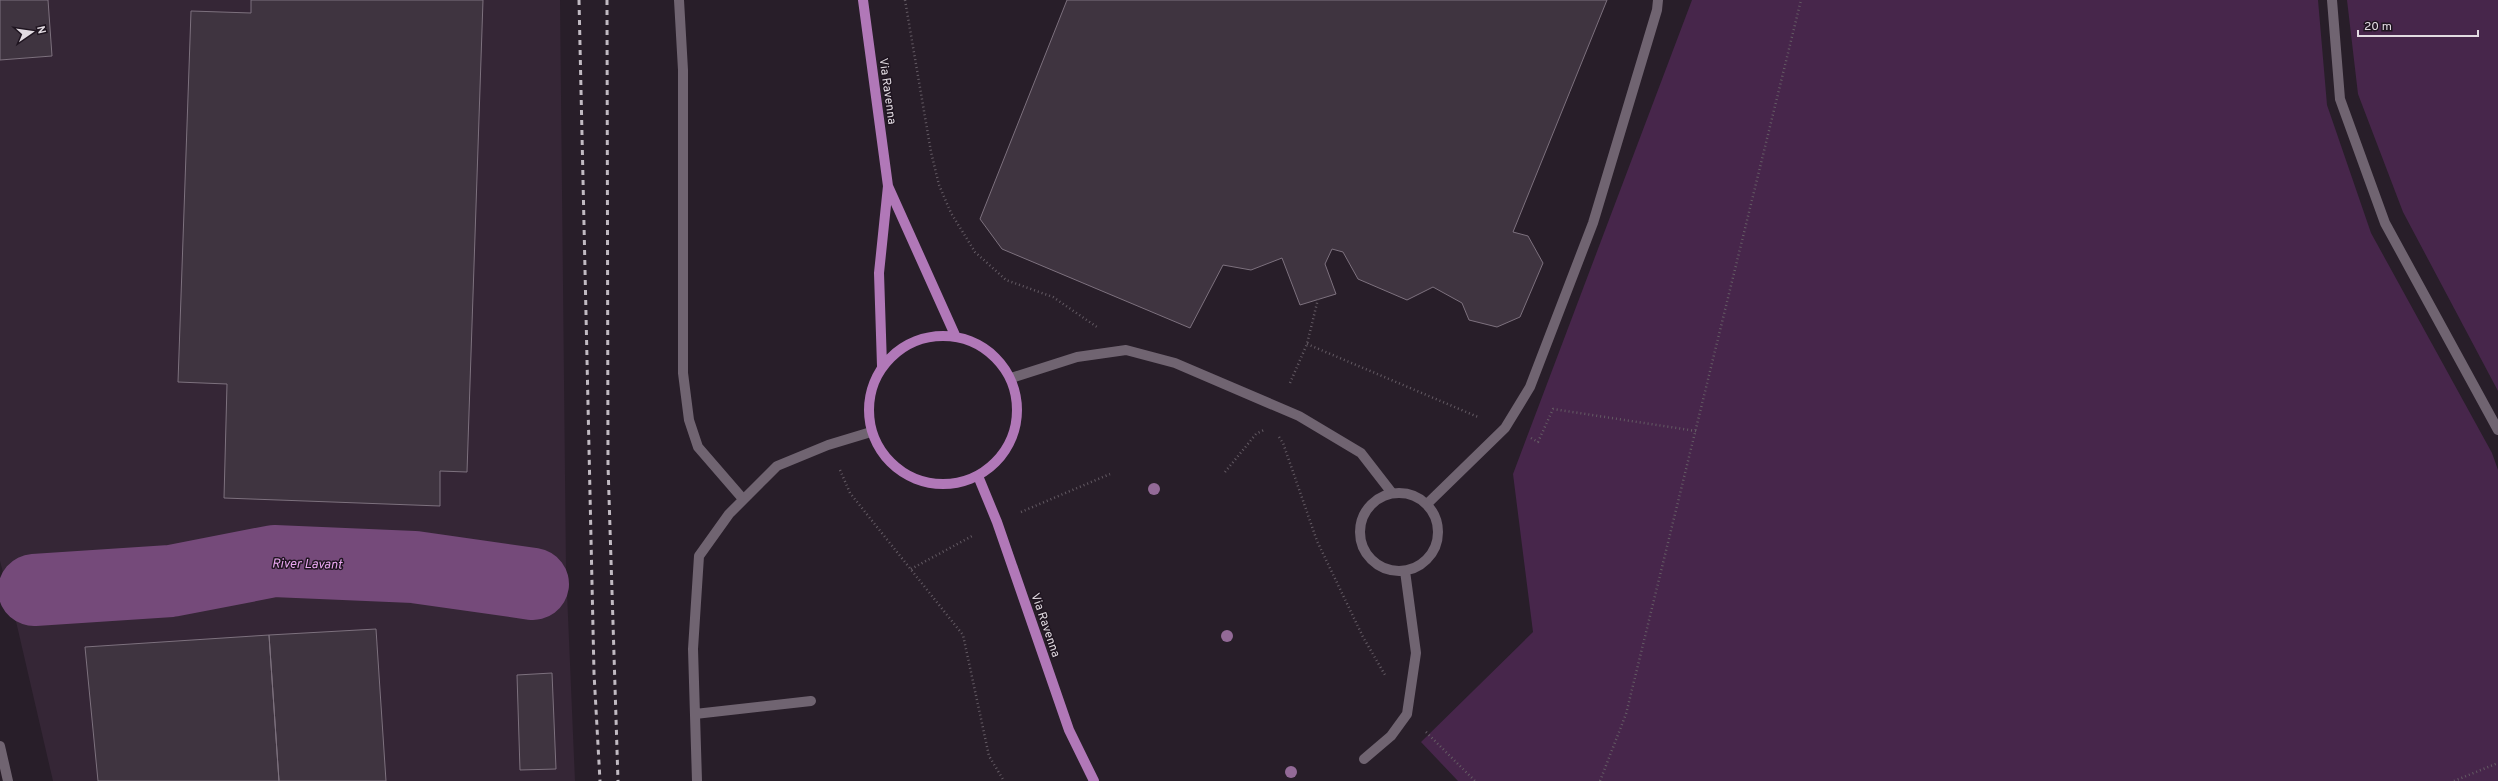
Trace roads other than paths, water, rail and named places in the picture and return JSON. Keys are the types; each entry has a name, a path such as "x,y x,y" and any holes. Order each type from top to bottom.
{"main road":[{"name":"Via Ravenna","path":"863,0 888,186 879,273 882,366"},
{"name":"Via Ravenna","path":"888,186 955,335"},
{"path":"934,335 955,335 978,343 997,358 1011,378 1017,400 1017,423 1009,444 996,463 978,476 957,483 936,484 914,479 895,468 881,452 871,432 869,402 872,387 882,366 896,351 914,340 934,335"},
{"name":"Via Ravenna","path":"978,476 997,522 1068,730 1094,781"}],"street":[{"path":"679,0 683,70 683,372 689,420 698,447 744,499"},
{"path":"1427,504 1505,428 1530,387 1593,223 1657,10 1658,0"},
{"path":"2332,0 2340,99 2385,223 2498,430"},
{"path":"1011,378 1077,358 1126,350 1175,363 1299,416 1361,453 1392,493"},
{"path":"697,781 693,649 699,556 729,514 777,466 828,445 871,432"},
{"path":"1392,493 1411,494 1427,504 1435,514 1438,538 1434,550 1427,560 1417,567 1405,571 1393,571 1381,567 1368,555 1361,538 1360,526 1364,514 1371,504 1392,493"},
{"path":"1364,759 1391,736 1407,714 1416,653 1405,571"},
{"path":"695,714 811,701"},
{"path":"0,746 8,781"}],"waterway":[{"name":"River Lavant","path":"34,590 171,581 274,561 414,567 533,584"}],"railway":[{"path":"579,0 594,673 600,781"},
{"path":"607,0 608,465 618,781"}]}
